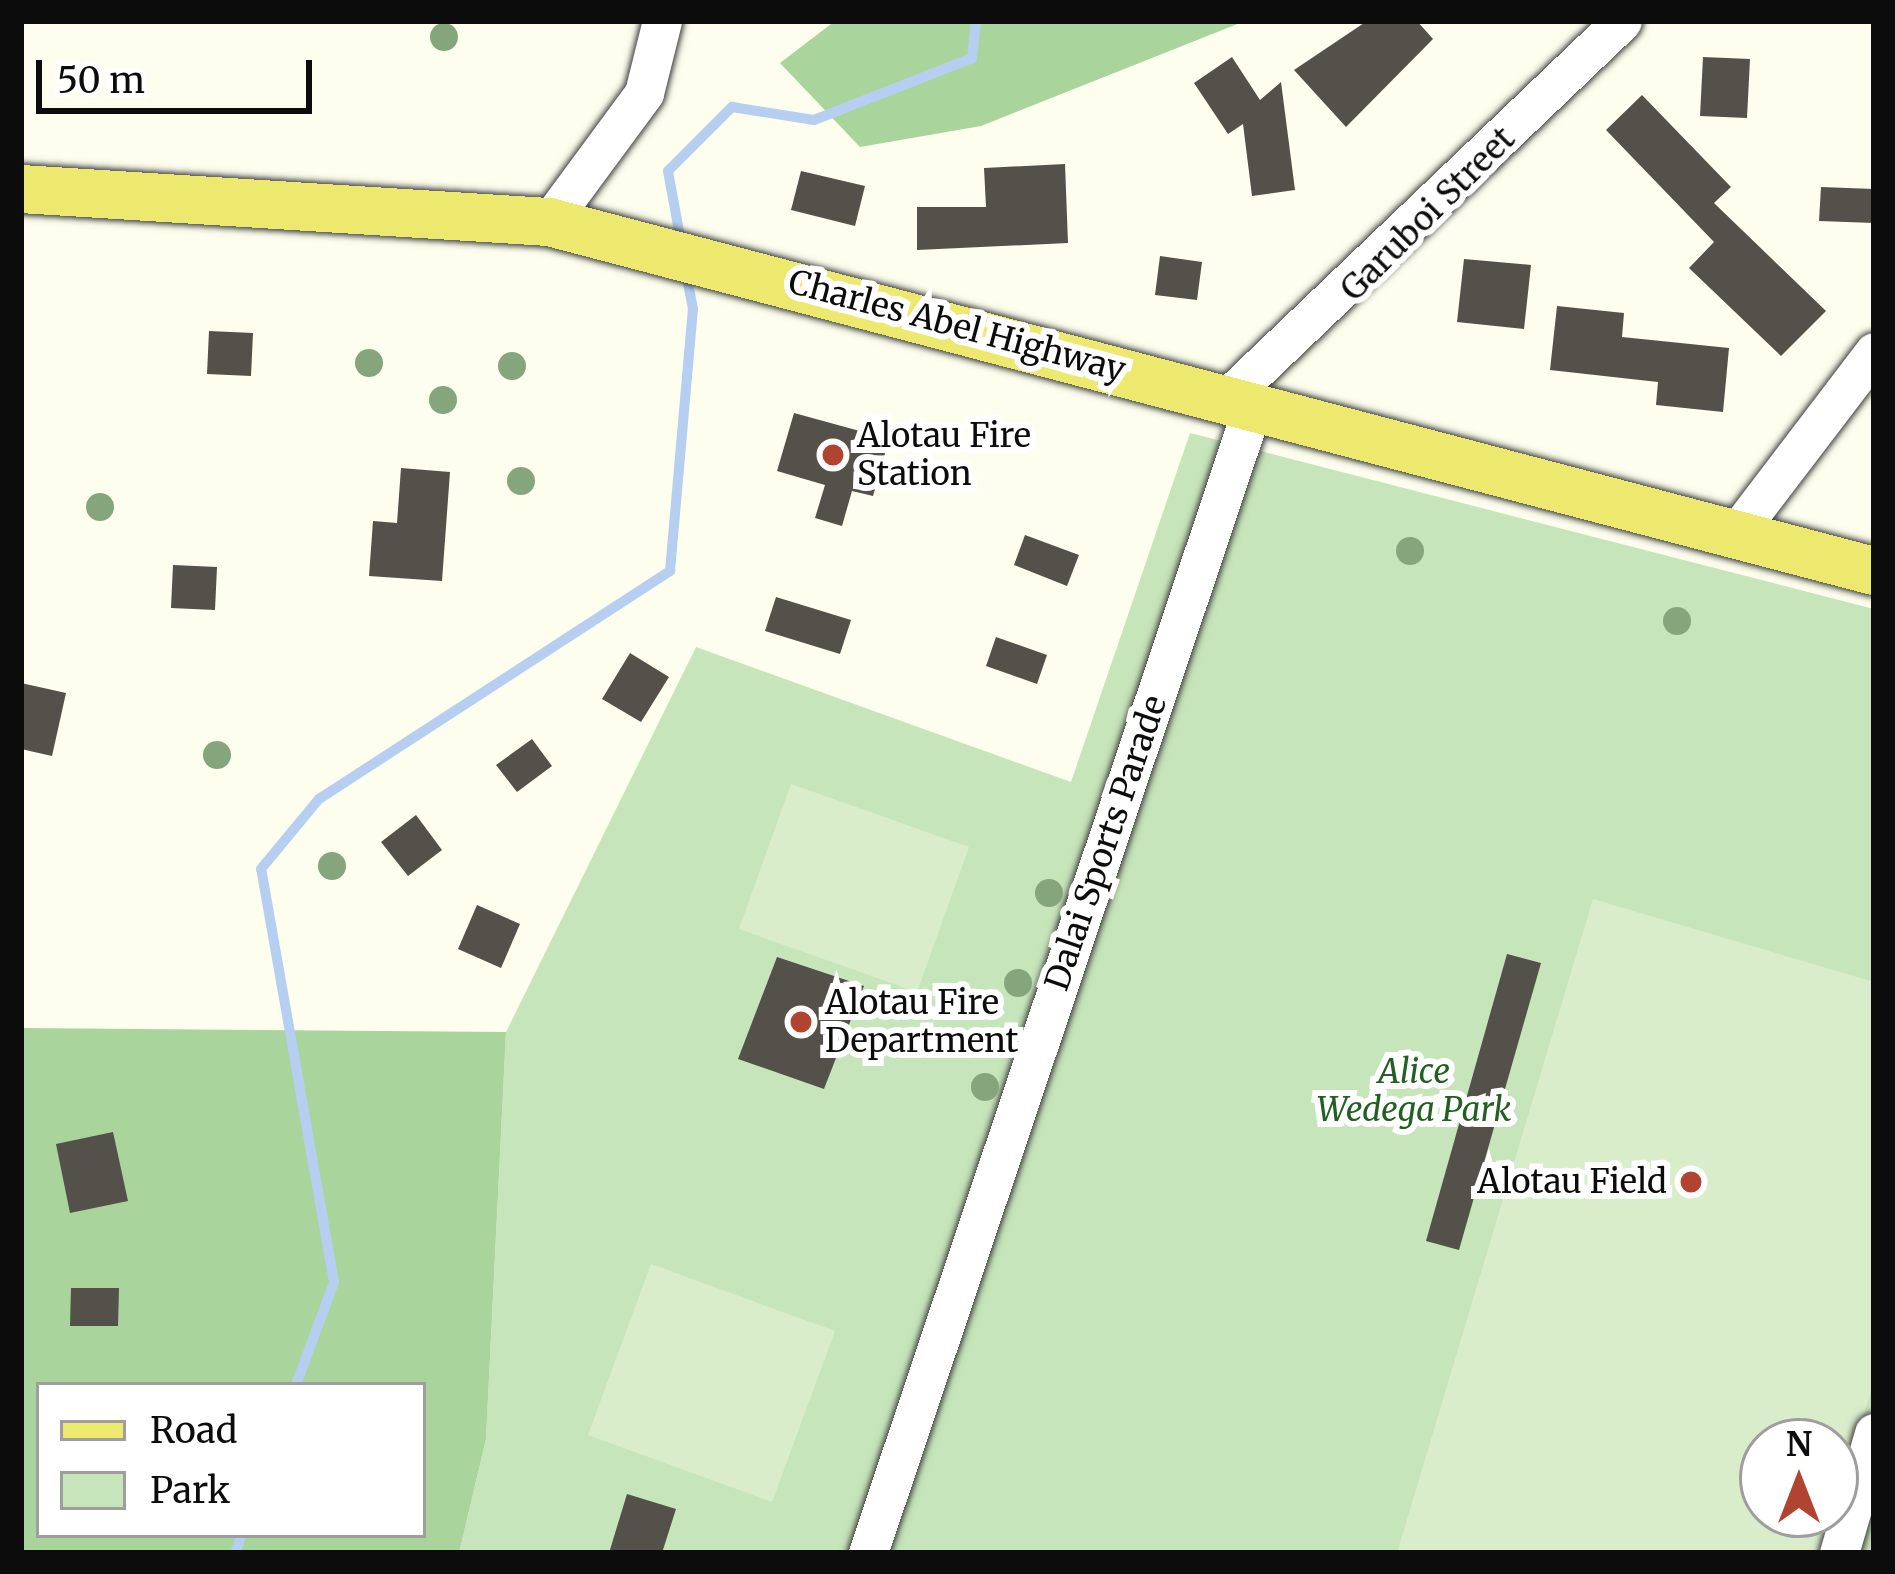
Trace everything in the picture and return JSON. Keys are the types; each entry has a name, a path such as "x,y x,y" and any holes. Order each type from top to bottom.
{"main road":[{"name":"Charles Abel Highway","path":"21,189 549,222 1874,571"}],"street":[{"path":"549,222 644,93 662,21"},
{"name":"Garuboi Street","path":"1240,402 1622,21"},
{"path":"1737,532 1874,352"},
{"name":"Dalai Sports Parade","path":"868,1553 1240,402"},
{"path":"1839,1553 1874,1433"}],"green space":[{"path":"835,21 1245,21 981,126 860,147 780,63"},
{"name":"Alice Wedega Park","path":"1190,433 1874,609 1874,1553 459,1553 486,1439 506,1032 696,647 1071,782"},
{"path":"791,784 969,847 917,992 739,929"},
{"name":"Alotau Field","path":"1593,899 1874,982 1874,1381 1859,1431 1859,1418 1739,1418 1739,1538 1827,1538 1822,1553 1397,1553"},
{"path":"21,1028 506,1032 486,1439 459,1553 21,1553"},
{"path":"651,1264 835,1331 772,1502 588,1435"}],"building":[{"path":"1367,21 1417,21 1433,39 1346,127 1294,70"},
{"path":"1232,57 1260,100 1281,82 1295,190 1252,196 1243,124 1228,134 1194,83"},
{"path":"1703,57 1750,59 1747,118 1700,116"},
{"path":"1642,95 1731,187 1714,203 1826,311 1781,356 1689,268 1714,242 1606,130"},
{"path":"1065,164 1068,243 917,250 917,207 986,207 984,168"},
{"path":"801,171 865,186 855,226 791,210"},
{"path":"1821,187 1874,189 1874,223 1819,221"},
{"path":"1160,256 1202,262 1197,300 1155,295"},
{"path":"1464,259 1531,265 1524,329 1457,322"},
{"path":"1557,306 1624,313 1622,337 1729,348 1723,412 1656,405 1658,382 1550,370"},
{"path":"209,331 253,333 251,376 207,374"},
{"name":"Alotau Fire Station","path":"794,413 889,439 873,496 852,491 842,526 815,518 825,485 777,471"},
{"path":"401,468 450,472 442,581 369,576 373,521 397,523"},
{"path":"1025,535 1079,555 1067,586 1014,565"},
{"path":"173,565 217,567 215,610 171,608"},
{"path":"776,597 851,620 840,654 765,631"},
{"path":"996,637 1047,655 1037,684 986,666"},
{"path":"630,653 669,677 641,722 602,699"},
{"path":"21,683 66,693 52,756 21,749"},
{"path":"532,739 552,766 517,792 496,765"},
{"path":"416,815 442,850 408,876 381,842"},
{"path":"477,905 520,924 501,968 458,949"},
{"path":"1507,954 1541,963 1459,1250 1426,1241"},
{"name":"Alotau Fire Department","path":"777,957 864,986 824,1089 738,1059"},
{"path":"113,1132 128,1201 70,1213 56,1144"},
{"path":"71,1288 119,1288 118,1326 70,1326"},
{"path":"627,1494 676,1509 662,1553 609,1553"}],"waterway":[{"path":"681,242 668,171 732,107 814,120 972,58 976,21"},
{"path":"297,1382 334,1282 261,869 319,799 670,571 693,309 686,272"},
{"path":"235,1553 241,1538"}],"place":[{"name":"Alotau Fire Station","path":"833,455"},
{"name":"Alotau Fire Department","path":"801,1022"},
{"name":"Alotau Field","path":"1691,1182"}]}
